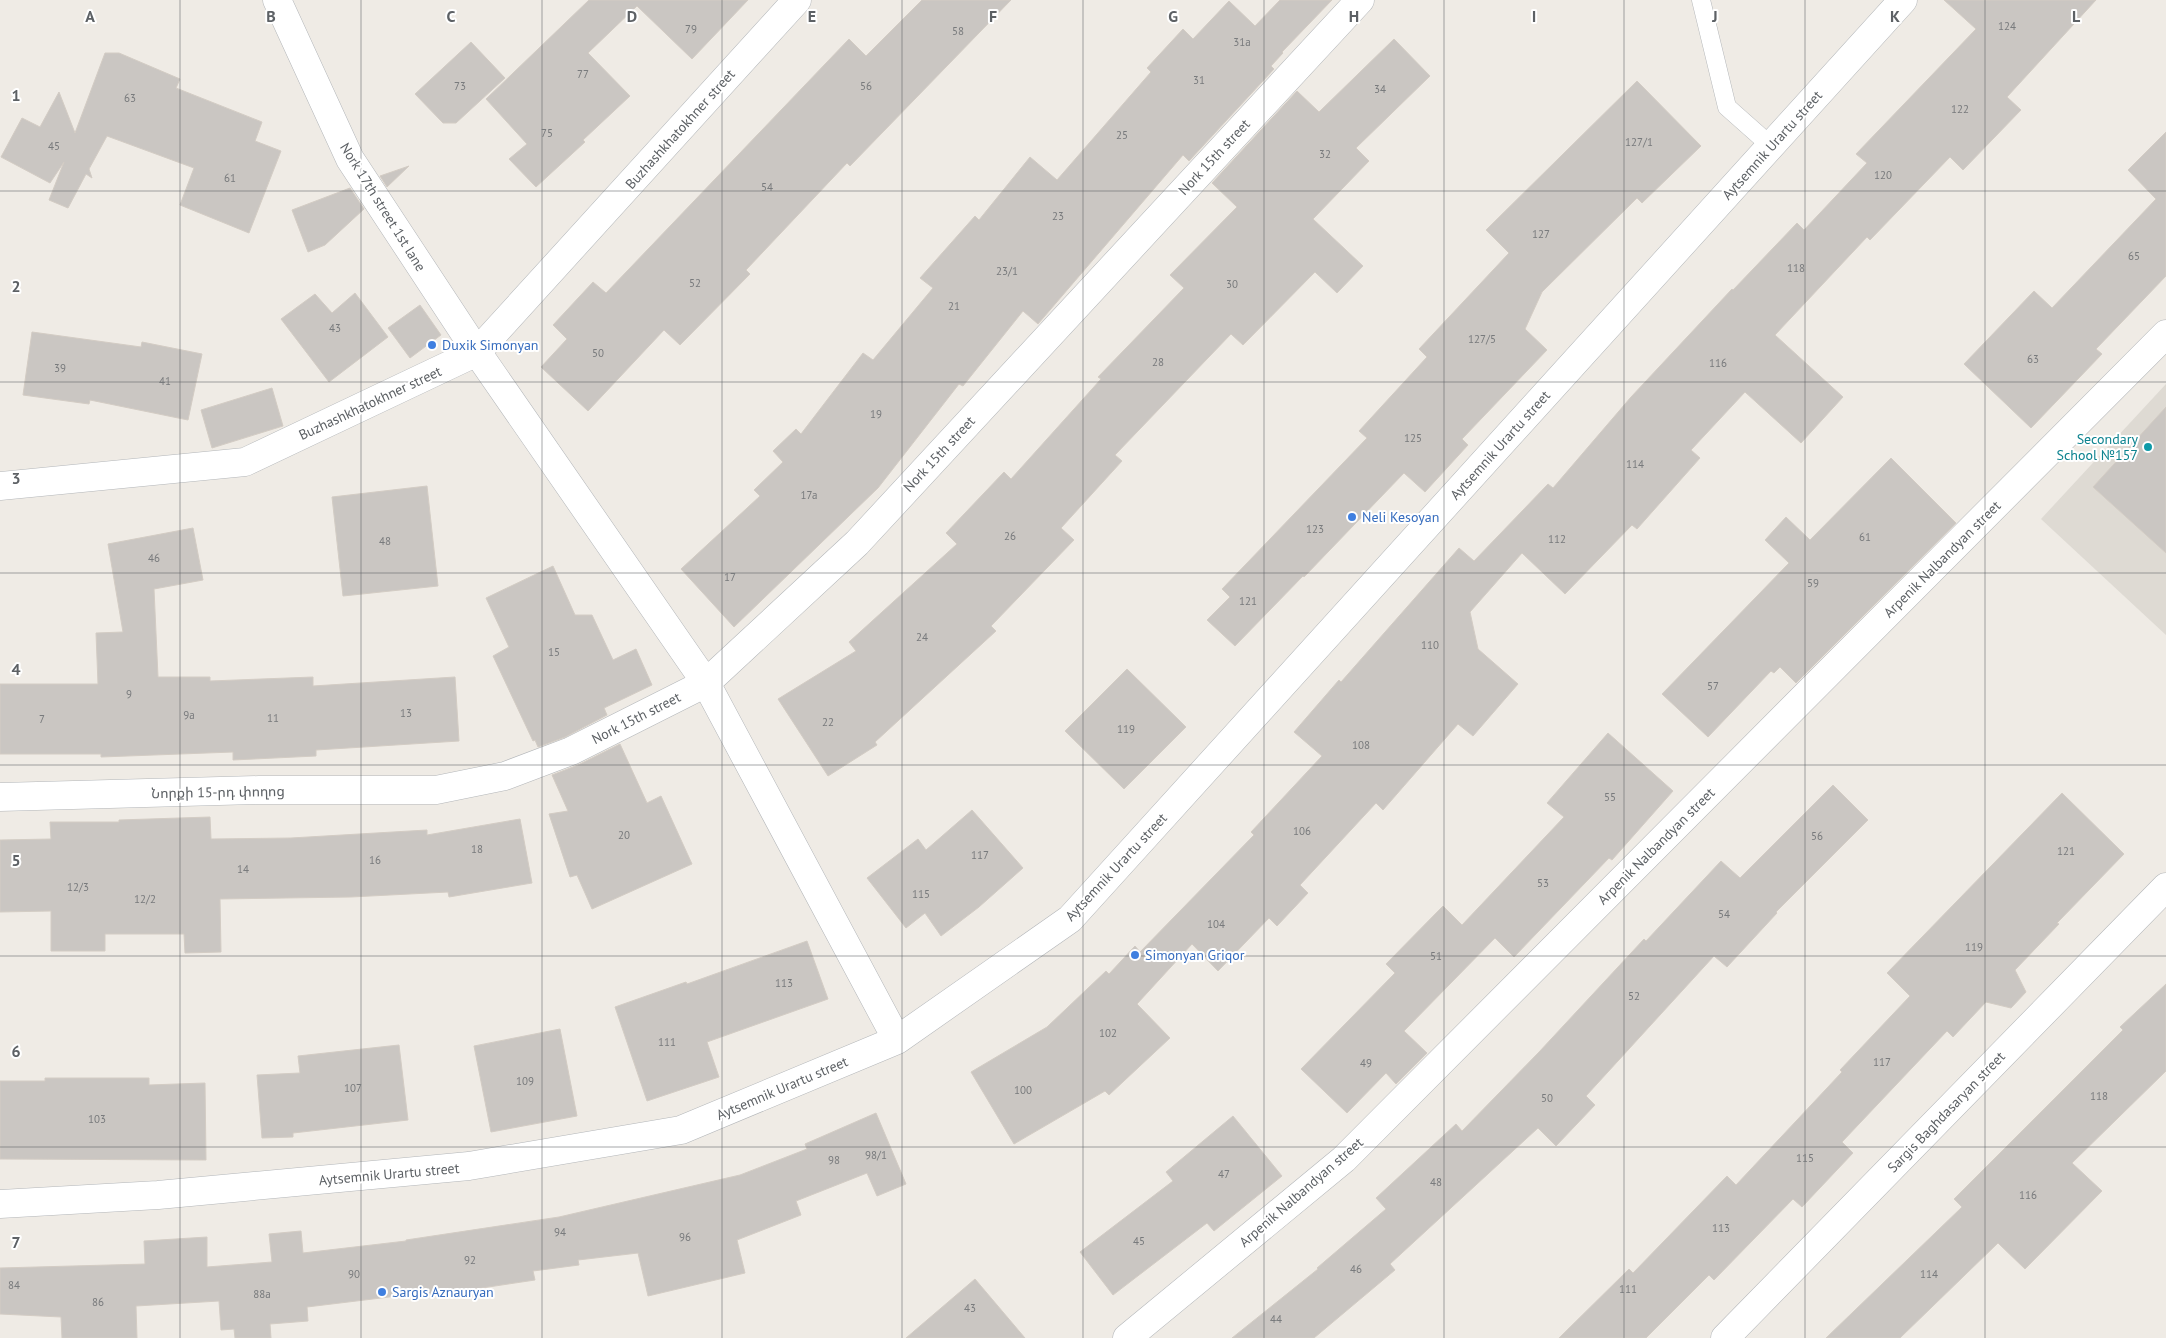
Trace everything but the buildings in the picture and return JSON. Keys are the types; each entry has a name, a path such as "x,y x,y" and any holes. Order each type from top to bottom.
{"street":[{"name":"Nork 17th street 1st lane","path":"277,0 350,159 477,352 706,683 897,1040"},
{"name":"Buzhashkhatokhner street","path":"0,486 245,462 477,352 797,0"},
{"name":"Nork 15th street","path":"0,797 258,790 436,790 505,776 562,754 706,683 857,543 1360,0"},
{"name":"Aytsemnik Urartu street","path":"0,1204 158,1195 470,1166 682,1130 897,1040 1070,919 1903,0"},
{"name":"Arpenik Nalbandyan street","path":"1127,1338 1344,1159 2166,334"},
{"name":"Sargis Baghdasaryan street","path":"1725,1338 2166,887"}],"lane":[{"path":"1701,0 1727,107 1771,146"}],"shaded area":[{"path":"2166,384 2166,635 2041,519"}],"place":[{"name":"Duxik Simonyan","path":"432,345"},
{"name":"Secondary School №157","path":"2148,447"},
{"name":"Neli Kesoyan","path":"1352,517"},
{"name":"Simonyan Griqor","path":"1135,955"},
{"name":"Sargis Aznauryan","path":"382,1292"}]}
